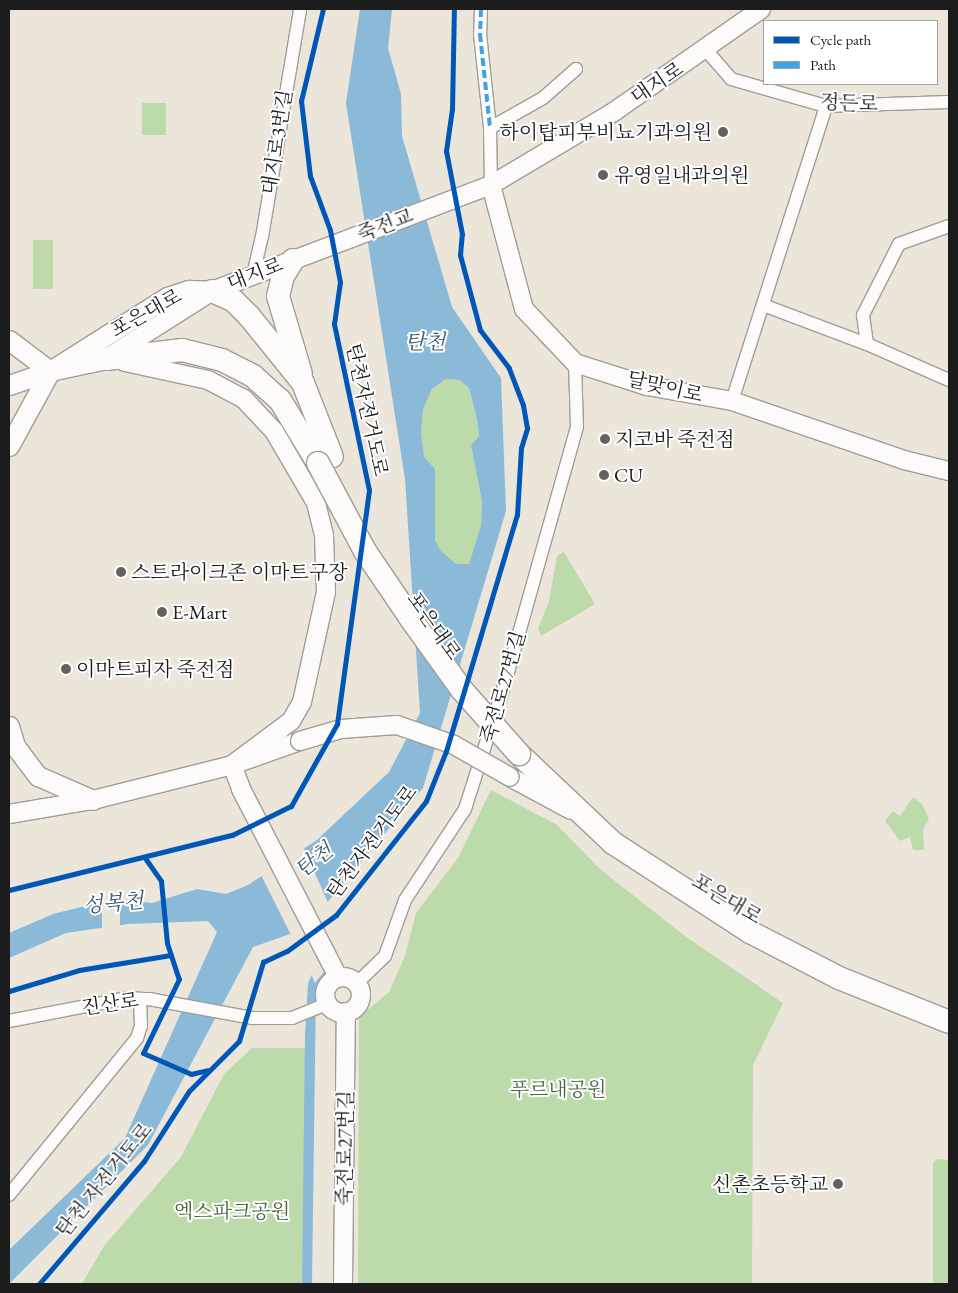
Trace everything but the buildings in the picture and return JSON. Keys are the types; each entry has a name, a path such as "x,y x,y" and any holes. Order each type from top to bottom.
{"highway":[{"path":"296,259 283,276 278,296 302,383"},
{"name":"포은대로","path":"212,291 234,301 249,316 302,383 325,460"},
{"name":"포은대로","path":"107,358 182,350 222,360 253,376 280,400 325,460 423,612 523,749 584,817 613,843 750,932 839,978 949,1022"},
{"name":"포은대로","path":"523,749 618,829 755,918 844,964 949,1007"}],"main road":[{"name":"포은대로","path":"50,371 167,297 189,290 212,291"},
{"path":"9,340 50,371 9,446"},
{"name":"포은대로","path":"9,385 50,371 107,358"},
{"path":"9,726 15,746 38,776 93,800"}],"street":[{"name":"대지로3번길","path":"253,275 262,237 300,9"},
{"path":"481,9 480,34 490,128 491,185"},
{"name":"대지로","path":"470,193 491,185 615,111 706,50 761,9"},
{"name":"정든로","path":"706,50 731,79 826,106 949,102"},
{"path":"490,128 543,98 576,69"},
{"path":"732,401 826,106"},
{"name":"달맞이로","path":"491,185 524,309 575,363 647,386 732,401 904,460 949,471"},
{"name":"죽전교","path":"296,259 470,193"},
{"path":"867,344 864,315 899,244 949,226"},
{"name":"대지로","path":"107,358 212,291 296,259"},
{"path":"763,305 867,344 949,380"},
{"path":"107,358 208,380 244,399 274,431 316,503 324,535 326,592 302,702 290,721 232,765"},
{"name":"죽전로27번길","path":"357,983 385,956 405,900 465,809 505,683 577,427 575,363"},
{"path":"9,814 93,800 232,765 300,741 349,728 396,725 454,745 510,778 584,817"},
{"path":"232,765 241,789 334,970 357,983 361,1001 354,1010 337,1013 321,1007 325,989 334,970"},
{"path":"9,1195 136,1038 141,1026 134,998"},
{"name":"진산로","path":"9,1021 134,998 252,1018 292,1018 321,1007"},
{"name":"죽전로27번길","path":"343,1284 346,1012"}],"green space":[{"path":"142,103 166,103 166,135 142,135"},
{"path":"33,240 53,240 53,289 33,289"},
{"path":"446,379 459,380 469,388 477,419 479,437 471,445 482,502 481,525 469,564 456,564 441,551 435,540 435,469 424,458 421,432 423,409 432,389"},
{"path":"564,552 595,604 541,636 538,629 549,601 557,556"},
{"name":"푸르내공원","path":"491,790 557,825 601,870 685,936 783,1003 753,1065 752,1284 358,1284 359,1017 389,992 405,956 416,913 458,858"},
{"path":"913,797 922,804 929,819 923,830 924,850 913,850 910,837 900,841 885,821 893,811 900,816"},
{"name":"엑스파크공원","path":"252,1048 309,1048 304,1284 82,1284 104,1246 181,1157 224,1074"},
{"path":"936,1159 949,1160 949,1284 933,1284 933,1163"}],"water":[{"name":"탄천","path":"360,9 392,9 388,48 401,94 402,136 452,307 501,378 506,511 423,788 321,910 329,923 338,957 316,987 312,1284 302,1284 305,1034 308,984 317,960 290,934 253,947 148,1145 9,1284 9,1250 125,1138 217,932 208,921 128,924 66,933 9,958 9,933 53,914 113,899 152,903 197,889 226,894 248,885 317,840 389,772 420,713 405,479 346,103","holes":["446,379 459,380 469,388 477,419 479,436 471,445 482,502 481,525 469,564 456,564 441,551 435,540 435,469 424,457 421,432 423,409 432,389"]}],"pier":[{"path":"303,846 329,905 324,910 332,922 340,952 315,983 310,972 314,961 295,943 260,873"},
{"path":"120,898 120,927 102,930 102,899"}],"marked path":[{"path":"481,9 480,34 490,128"}],"cycle path":[{"name":"탄천자전거도로","path":"9,890 232,835 291,806 337,724 369,490 334,324 340,282 330,230 310,176 301,101 323,9"},
{"name":"탄천자전거도로","path":"39,1284 144,1161 189,1091 239,1041 263,962 287,951 336,915 426,801 446,751 517,515 521,448 527,428 523,405 509,368 480,330 460,255 462,234 446,151 452,109 454,9"},
{"path":"145,858 161,881 167,943 179,979 143,1053 191,1074 208,1070"},
{"path":"9,991 79,970 171,955"}],"place":[{"name":"하이탑피부비뇨기과의원","path":"723,132"},
{"name":"유영일내과의원","path":"603,175"},
{"name":"지코바 죽전점","path":"605,439"},
{"name":"CU","path":"604,475"},
{"name":"스트라이크존 이마트구장","path":"121,572"},
{"name":"E-Mart","path":"162,612"},
{"name":"이마트피자 죽전점","path":"66,669"},
{"name":"신촌초등학교","path":"838,1184"}],"water label":[{"name":"성복천","path":"113,903"}]}
